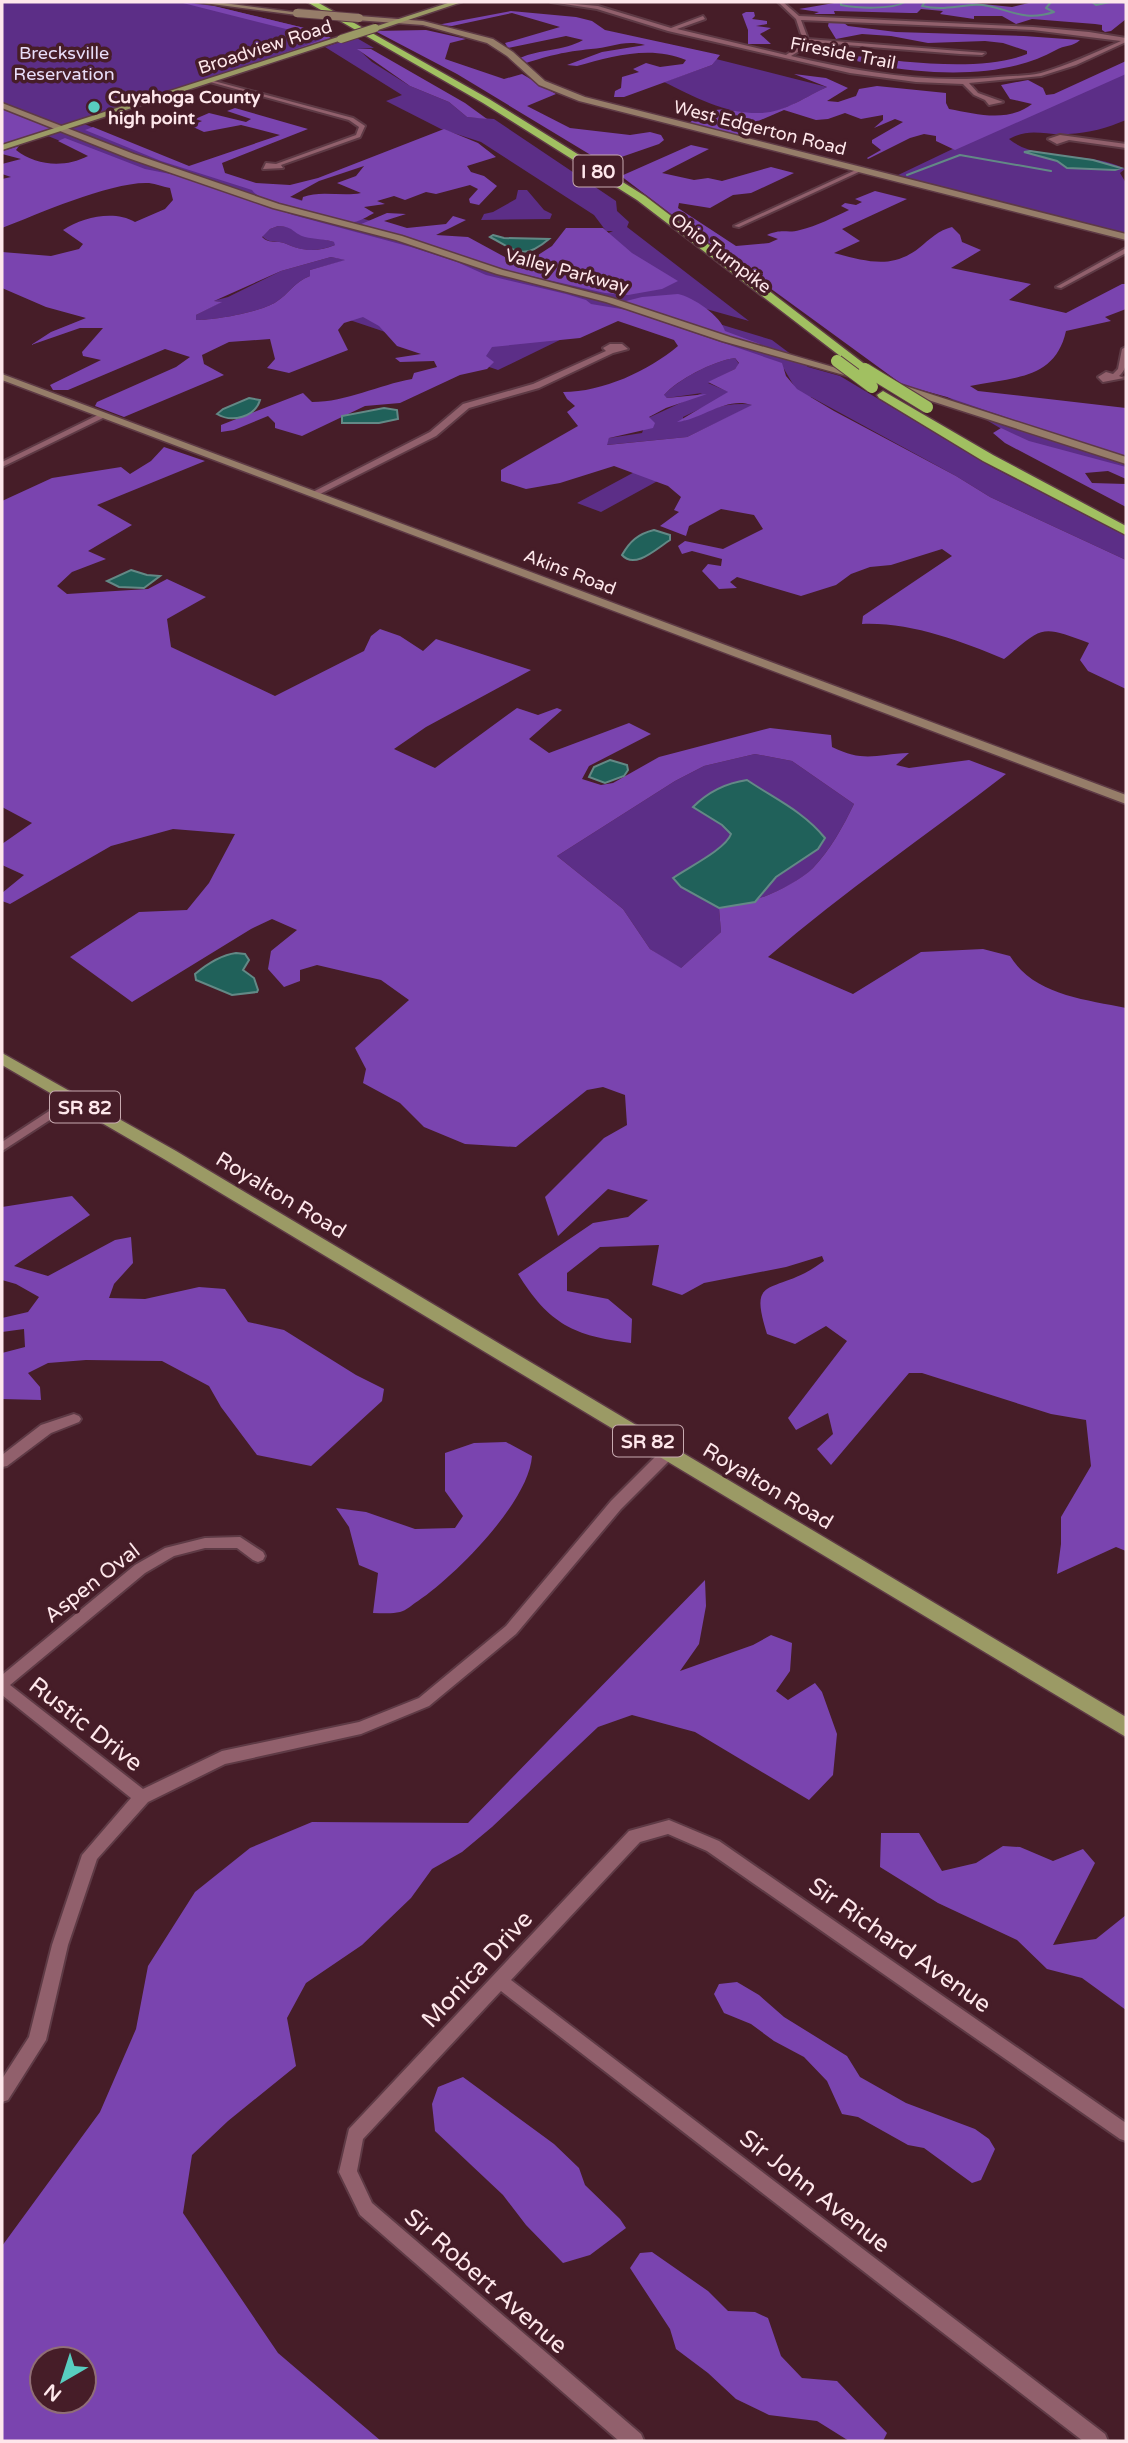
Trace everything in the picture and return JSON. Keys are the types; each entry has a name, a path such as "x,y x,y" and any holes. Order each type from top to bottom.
{"highway":[{"name":"Ohio Turnpike","path":"311,2 485,101 641,198 865,369 1126,520"},
{"name":"I 80","path":"297,8 477,102 607,191"},
{"name":"Ohio Turnpike","path":"755,300 883,395 988,458 1126,531"}],"main road":[{"name":"Broadview Road","path":"2,148 458,2"},
{"name":"SR 82","path":"2,1058 72,1100"},
{"name":"Royalton Road","path":"72,1100 170,1155 1126,1728"}],"street":[{"name":"West Edgerton Road","path":"199,2 297,8 438,26 490,41 510,54 542,83 582,99 1126,237"},
{"name":"Fireside Trail","path":"553,2 598,8 670,30 883,76 965,82 1039,75 1074,64 1126,40"},
{"path":"780,2 797,18 806,40"},
{"path":"670,30 703,18"},
{"path":"797,18 859,18 1021,26 1086,32 1126,40"},
{"path":"806,40 842,41 903,50 982,52"},
{"path":"787,56 802,47 806,40"},
{"path":"212,80 351,119 362,126 358,136 279,164"},
{"path":"965,82 976,94 988,99"},
{"name":"Valley Parkway","path":"2,105 124,154 276,206 399,238 513,276 628,306 735,342 920,394 1126,461"},
{"path":"1066,140 1126,146"},
{"path":"737,226 860,170"},
{"path":"1059,287 1126,250"},
{"path":"1116,375 1121,370 1126,349"},
{"path":"313,494 432,434 466,406 536,386 611,351"},
{"name":"Akins Road","path":"2,377 1126,800"},
{"path":"2,465 36,450 64,431 102,415"},
{"path":"2,1147 72,1100"},
{"path":"2,1462 46,1429 74,1419"},
{"path":"2,2094 37,2040 60,1945 90,1855 142,1797 222,1758 361,1728 425,1702 510,1630 616,1505 668,1453"},
{"name":"Aspen Oval","path":"2,1685 140,1569 170,1552 205,1543 240,1542 258,1556"},
{"name":"Rustic Drive","path":"2,1685 142,1797"},
{"name":"Sir Richard Avenue","path":"635,1836 669,1827 713,1846 1126,2133"},
{"name":"Monica Drive","path":"355,2135 635,1836"},
{"name":"Sir John Avenue","path":"500,1981 1098,2441"},
{"name":"Sir Robert Avenue","path":"355,2135 348,2172 366,2209 634,2441"}],"green space":[{"name":"Brecksville Reservation","path":"2,2 197,2 321,32 336,41 82,123 181,164 528,268 613,231 606,231 594,215 481,142 441,129 386,101 402,95 325,47 355,37 374,48 358,49 372,62 410,86 449,102 467,117 494,119 616,201 617,211 629,222 627,227 749,321 699,307 686,314 772,340 808,367 840,376 992,467 1126,536 1126,560 990,497 811,397 601,512 577,503 794,386 784,369 609,316 498,370 317,309 429,263 85,151 43,134 8,145 2,143"},
{"path":"716,59 827,87 786,107 761,114 724,108 664,82 712,65"},
{"path":"1126,66 1126,120 1083,133 1024,133 1009,139 1034,151 1096,160 1125,169 1120,173 1126,183 1126,236 894,177"},
{"path":"518,190 527,190 544,210 552,214 550,219 481,220 484,214 516,199"},
{"path":"278,226 292,227 300,234 335,242 335,245 309,250 270,241 262,236"},
{"path":"331,257 347,260 310,270 310,276 269,306 238,315 196,320 196,315 221,302 213,301 228,297 281,271"},
{"path":"735,358 739,364 735,369 708,383 729,392 683,417 683,421 717,407 754,405 687,437 606,445 609,438 642,433 648,418 702,393 667,398 663,396 677,384 706,367"},
{"path":"931,387 1126,445 1126,473 1022,441"},
{"path":"755,754 792,761 854,804 836,838 813,868 769,895 743,904 719,908 721,932 680,969 650,949 623,909 557,856 675,781 704,766"}],"shaded area":[{"path":"179,2 214,6 321,32 334,40 243,67 321,40 318,37"},
{"path":"831,2 963,2 1012,7 1033,2 1126,2 1126,19 1111,31 1105,32 1102,25 1095,24 1032,19 1016,24 1002,16 974,16 974,19 940,14 943,11 921,9 917,13 834,11 835,14 814,14 819,12 799,9 834,3"},
{"path":"511,11 576,17 592,21 605,30 720,55 712,65 624,97 614,97 615,91 621,88 622,77 639,72 633,69 646,63 660,67 683,64 686,60 659,53 645,53 618,56 577,66 567,65 602,52 645,45 631,43 565,53 526,63 520,58 583,40 566,36 508,48 505,43 560,27 512,13 452,26 437,25"},
{"path":"754,12 752,19 767,21 767,24 756,26 771,28 760,34 771,44 748,44 748,30 742,14"},
{"path":"829,21 896,32 1080,40 1029,62 999,69 934,72 868,63 809,48 875,58 943,64 1009,60 1027,54 1027,51 1003,43 985,41 928,43 862,34 836,39 828,26"},
{"path":"426,30 466,39 450,43 445,59 504,79 522,74 556,94 527,106 570,128 630,135 650,132 661,135 664,140 604,163 457,74 375,31"},
{"path":"357,49 371,49 465,103 487,119 467,117 449,102 410,86"},
{"path":"1126,61 1126,74 955,150 936,141 936,136 924,134 868,159 881,150 872,140 903,122 895,119 874,128 883,120 883,115 861,119 845,113 816,120 784,110 742,128 746,133 736,137 688,124 698,116 716,110 760,113 777,110 827,87 794,74 826,78 848,88 827,101 838,102 856,96 859,89 877,86 946,93 949,109 992,116 1012,114 1032,104 1010,99 1001,85 1028,80 1043,88 1046,95 1054,94"},
{"path":"2,108 54,129 2,145"},
{"path":"235,108 308,129 222,163 225,173 256,183 290,185 318,178 444,129 478,143 496,157 467,166 471,172 484,176 497,186 479,205 470,203 469,199 478,189 470,185 436,194 426,192 405,200 394,196 377,201 385,204 364,207 374,213 354,222 345,222 283,207 258,196 252,190 161,161 85,130 93,127 189,166 280,135 241,125 204,132 191,126 202,121 195,119 209,113 246,122 251,119 227,111","holes":["364,166 356,176 337,183 361,193 317,194 303,197 302,201 290,197 319,181"]},
{"path":"65,138 145,169 185,177 293,215 411,247 486,275 566,294 591,304 627,310 782,363 786,376 797,389 834,411 990,497 1126,560 1126,689 1088,671 1080,660 1089,643 1061,633 1051,631 1036,635 1004,659 953,639 917,629 862,624 863,616 952,556 942,549 891,565 870,567 851,574 836,585 801,596 737,577 730,582 737,588 719,589 702,571 708,564 721,566 722,559 692,551 682,554 678,546 685,541 723,549 763,529 754,515 721,509 689,526 686,536 660,526 679,512 674,510 681,497 668,486 614,466 560,483 526,489 501,481 501,470 578,426 567,412 575,406 563,392 594,388 639,372 678,346 674,340 618,321 580,338 492,347 486,356 494,362 487,369 460,375 400,403 365,406 302,436 275,428 275,423 268,416 234,430 221,432 221,425 303,393 312,402 325,401 412,379 414,373 437,367 434,361 400,362 395,358 421,354 397,346 379,326 363,317 344,323 338,330 348,350 289,373 267,368 275,359 270,339 229,342 202,355 204,364 224,375 124,417 95,406 97,402 176,367 190,357 165,349 68,390 53,390 50,385 101,360 83,356 82,352 103,328 80,328 31,345 51,332 86,318 46,307 2,288 2,252 51,256 79,249 83,244 63,230 89,219 108,216 127,218 135,222 165,209 173,200 170,188 149,183 115,187 2,228 2,179 11,177 2,174 2,164 21,159 2,154 2,151 19,146 16,150 32,159 60,164 88,156 58,141","holes":["278,226 305,237 334,242 335,245 309,250 262,237","331,257 345,260 310,270 310,276 269,306 238,315 196,320 196,315 222,302 214,301 281,271","735,358 739,363 735,369 708,382 728,392 677,422 733,403 752,405 687,437 607,445 609,438 653,428 655,423 649,417 666,408 707,394 667,398 664,395 686,377"]},
{"path":"691,145 709,149 662,173 694,180 708,178 722,181 771,167 794,173 751,193 733,195 710,208 679,203 678,208 736,246 769,243 778,239 767,235 819,224 849,210 841,206 845,203 856,205 862,202 855,199 875,191 907,199 842,229 860,241 834,253 878,262 898,259 909,255 952,227 960,235 962,242 981,250 951,268 1031,284 1009,300 1066,313 1126,284 1126,309 1105,317 1111,321 1066,331 1060,347 1042,368 1015,378 970,386 978,391 1126,408 1126,458 947,397 903,385 621,176"},
{"path":"387,213 406,214 384,221 407,228 446,224 453,216 466,220 436,235 468,237 514,262 535,257 552,246 566,228 603,228 632,253 678,281 662,289 628,295 605,293 500,269 359,225"},
{"path":"678,294 706,308 718,319 725,331 760,344 754,345 622,302 642,297"},
{"path":"1001,428 1029,441 1126,467 1126,479 1108,471 1085,473 1092,483 1126,484 1126,507 1005,443 993,433"},
{"path":"164,447 205,461 97,505 132,525 88,551 106,559 72,572 57,586 67,594 148,589 167,579 206,597 167,619 171,647 275,696 364,651 371,636 380,629 400,636 423,651 436,639 531,670 426,727 394,749 435,768 517,708 538,715 557,708 562,710 529,739 549,753 629,723 651,734 589,766 582,779 601,785 613,783 659,757 770,728 831,735 832,747 853,755 909,753 896,765 909,768 969,760 1006,774 856,886 768,957 853,994 921,952 983,949 1010,956 1020,969 1046,987 1077,998 1126,1008 1126,1551 1116,1547 1057,1574 1061,1517 1091,1466 1086,1420 1051,1414 922,1373 909,1373 831,1465 817,1449 833,1434 828,1413 796,1430 788,1418 847,1341 826,1326 795,1344 767,1334 760,1304 765,1290 810,1270 824,1261 822,1256 786,1267 704,1283 682,1295 652,1285 659,1245 600,1247 567,1273 567,1291 608,1299 632,1319 631,1343 578,1331 552,1316 529,1291 518,1274 593,1223 628,1217 648,1200 608,1189 558,1236 545,1197 604,1138 627,1125 625,1095 603,1087 587,1090 516,1147 465,1144 424,1127 400,1103 363,1083 366,1069 355,1048 409,1000 381,980 317,965 300,970 300,981 284,987 268,969 271,951 297,930 272,919 251,929 132,1002 70,957 139,912 187,910 209,883 235,834 173,829 111,846 10,904 2,901 2,893 24,875 2,865 2,844 32,823 2,807 2,501 52,478 121,467 130,474 151,461","holes":["755,754 792,761 854,804 836,838 813,868 793,882 769,895 743,904 719,908 721,932 681,968 650,949 623,909 557,856 675,781 704,766"]},
{"path":"72,1196 90,1215 14,1266 48,1276 115,1240 131,1237 133,1263 114,1284 109,1298 145,1299 199,1287 225,1289 248,1322 284,1330 356,1375 384,1389 382,1401 311,1466 257,1455 221,1407 209,1386 162,1361 86,1360 48,1363 28,1373 40,1387 41,1400 2,1399 2,1353 25,1347 24,1329 2,1332 2,1318 28,1312 39,1297 16,1284 2,1280 2,1207"},
{"path":"506,1442 532,1456 528,1474 504,1516 470,1556 418,1601 400,1612 373,1613 378,1573 359,1565 349,1527 336,1508 366,1512 415,1529 455,1528 463,1516 445,1491 445,1453 474,1443"},
{"path":"705,1580 706,1606 699,1644 680,1671 753,1645 771,1635 792,1643 790,1671 776,1691 788,1700 815,1683 822,1692 837,1734 833,1775 809,1800 695,1732 632,1715 598,1727 492,1827 462,1852 432,1869 411,1898 362,1945 306,1983 287,2018 296,2066 228,2121 192,2155 183,2213 278,2353 381,2441 2,2441 2,2246 100,2112 136,2029 148,1966 195,1892 250,1848 312,1822 468,1823"},
{"path":"881,1833 919,1833 942,1871 976,1863 1003,1846 1020,1847 1053,1861 1083,1849 1095,1863 1053,1945 1096,1939 1126,1915 1126,2010 1082,1978 1047,1969 1017,1940 938,1903 880,1867"},
{"path":"737,1982 759,1995 784,2017 847,2056 860,2077 906,2103 975,2129 989,2139 995,2149 981,2180 972,2183 924,2148 908,2145 858,2117 842,2114 827,2081 804,2057 774,2041 751,2024 724,2013 714,1994 719,1984"},
{"path":"463,2077 554,2144 579,2168 585,2185 626,2228 590,2255 563,2263 526,2225 503,2195 435,2131 432,2104 438,2087"},
{"path":"652,2252 708,2291 728,2311 755,2312 768,2318 781,2356 802,2378 837,2381 887,2433 883,2441 849,2441 817,2421 769,2415 736,2399 676,2349 670,2329 630,2268 640,2253"}],"water":[{"path":"1024,152 1093,160 1121,168 1067,168 1057,161"},
{"path":"493,235 504,238 549,239 526,252 514,250 490,237"},
{"path":"249,398 260,400 253,411 242,417 229,418 217,414 223,409"},
{"path":"384,408 397,410 398,419 379,423 342,423 342,416"},
{"path":"654,530 670,535 670,540 639,559 627,559 622,555 635,539"},
{"path":"131,570 160,576 144,588 119,587 107,581"},
{"path":"610,760 627,765 628,770 624,776 605,783 589,777 594,767"},
{"path":"747,780 798,813 825,838 818,849 776,877 755,902 719,908 681,887 673,878 722,846 731,834 722,825 693,807 718,789"},
{"path":"236,953 245,954 249,960 243,970 254,978 257,992 232,995 196,980 195,974 204,967"}],"waterway":[{"path":"841,2 841,5 874,8 905,2"},
{"path":"925,2 922,6 941,8 983,5 1030,16 1054,12 1046,8 1051,2 1071,2"},
{"path":"1092,2 1096,5 1110,2"},
{"path":"1122,2 1126,3"},
{"path":"907,175 960,155 1051,171"}],"place":[{"name":"Cuyahoga County high point","path":"94,107"}]}
